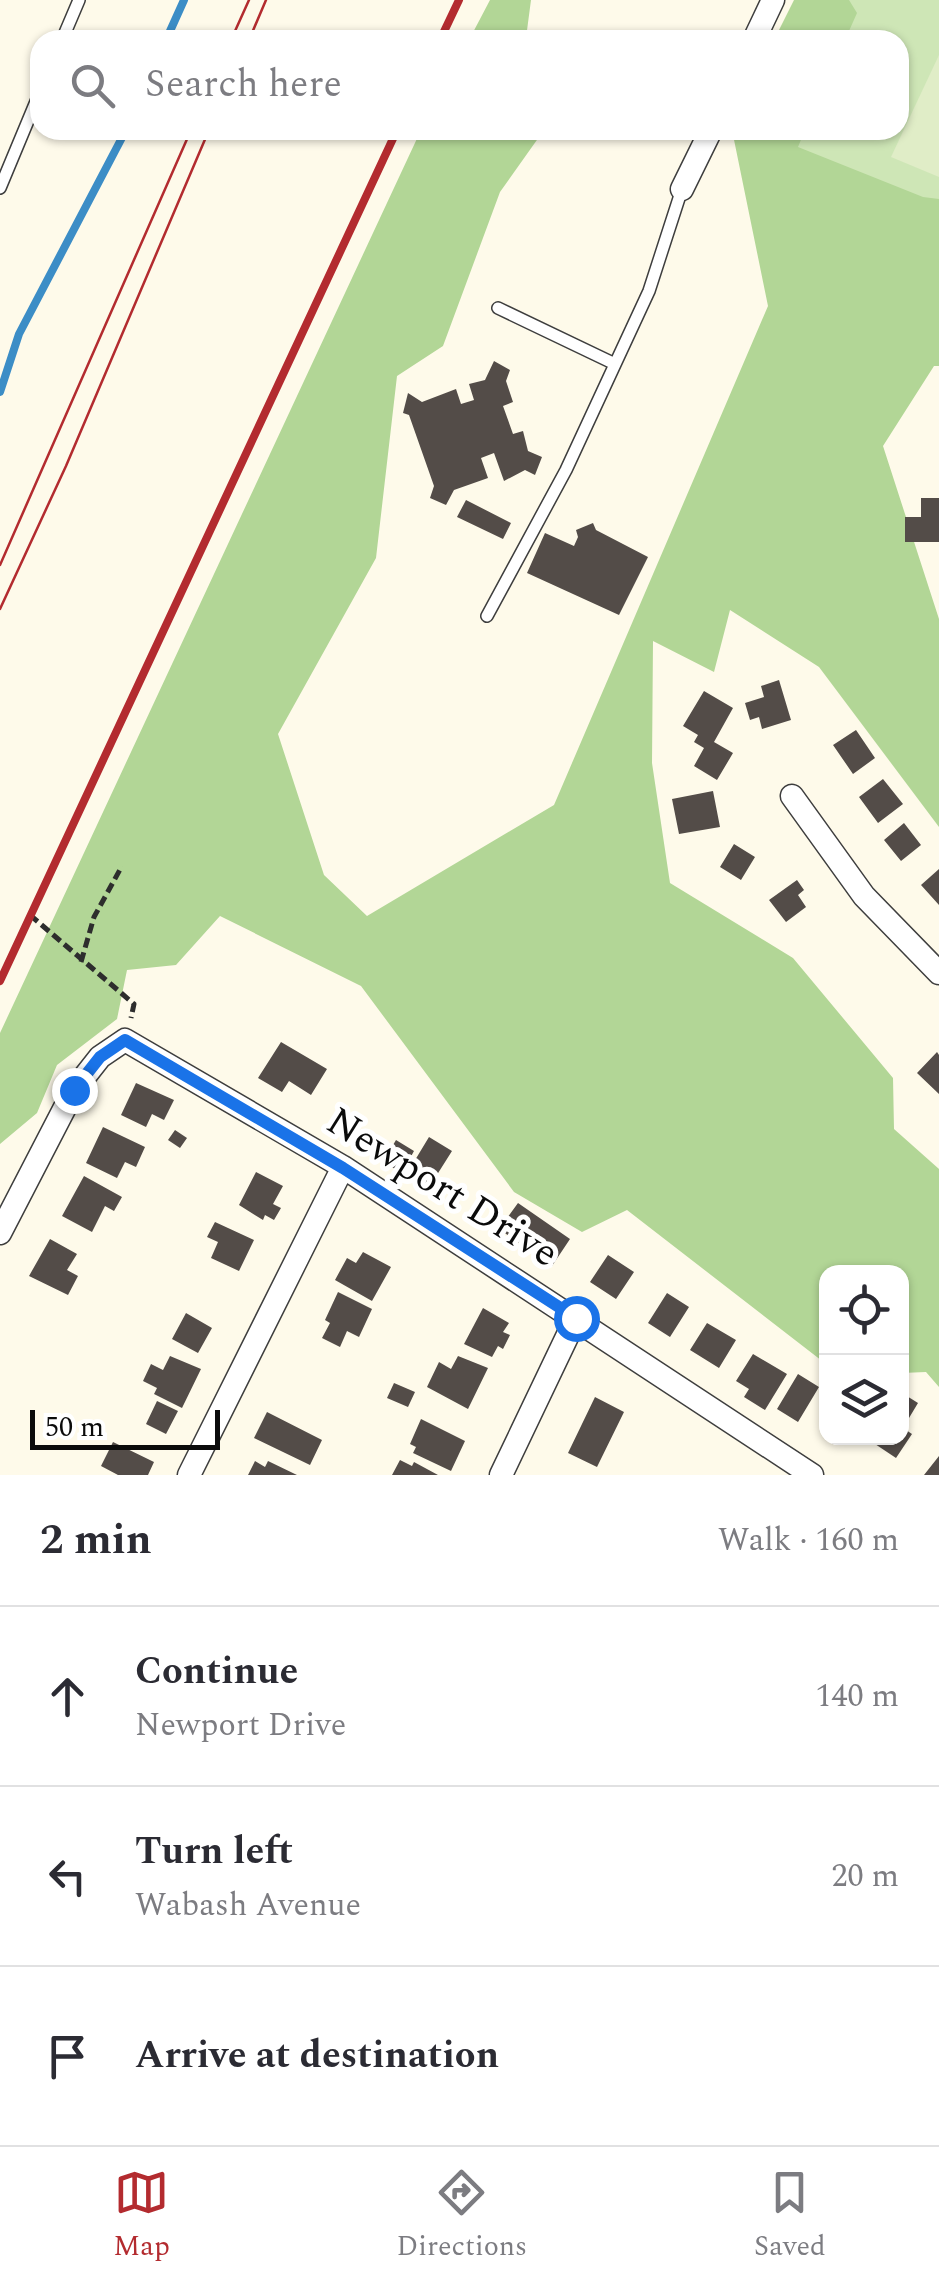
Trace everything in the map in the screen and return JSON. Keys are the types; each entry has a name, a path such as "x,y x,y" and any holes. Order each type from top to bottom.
{"street":[{"path":"759,30 773,0"},
{"path":"682,189 705,140"},
{"path":"792,796 864,896 939,973"},
{"path":"0,1233 74,1090 100,1057 125,1040"},
{"name":"Newport Drive","path":"125,1040 343,1168 812,1475"},
{"path":"190,1475 343,1168"},
{"path":"501,1475 576,1318"}],"lane":[{"path":"66,30 79,0"},
{"path":"0,188 30,116"},
{"path":"487,616 566,470 649,291 682,189"},
{"path":"498,308 615,364"}],"path":[{"path":"81,962 94,917 122,866"},
{"path":"30,915 134,1004 125,1040"}],"green space":[{"path":"490,0 531,0 527,30 474,30"},
{"path":"794,0 849,0 857,13 849,30 779,30"},
{"path":"842,0 939,0 939,262 767,161 776,140 909,140 909,30 828,30"},
{"path":"939,55 939,177 891,157 899,140 909,140 909,119"},
{"path":"416,140 537,140 500,192 443,346 397,376 376,558 278,734 324,875 367,916 554,805 768,306 734,140 801,140 798,147 923,197 939,199 939,366 934,366 883,446 939,619 939,827 819,667 730,610 714,672 653,641 652,763 670,883 793,958 893,1078 894,1129 939,1169 939,1387 926,1372 909,1373 909,1265 819,1265 819,1359 627,1210 582,1232 514,1192 361,986 220,916 176,965 127,970 117,1019 57,1065 37,1113 0,1144 0,1033"}],"building":[{"path":"494,361 510,370 506,381 513,402 503,406 513,434 523,431 528,451 542,457 535,475 525,470 504,481 494,453 481,458 488,478 454,490 446,505 430,498 434,486 409,415 403,413 408,393 422,402 456,389 461,404 474,400 469,384 485,380"},
{"path":"921,498 939,498 939,542 905,542 905,517 921,517"},
{"path":"466,500 511,523 503,539 457,517"},
{"path":"593,523 596,530 648,557 619,615 527,573 545,533 574,546 576,530"},
{"path":"779,680 791,720 762,729 759,717 750,720 745,703 764,697 761,686"},
{"path":"704,691 733,708 714,742 733,753 717,780 694,766 704,748 694,742 698,735 683,726"},
{"path":"856,730 875,758 853,774 833,745"},
{"path":"883,779 903,804 878,823 859,797"},
{"path":"713,791 720,827 679,834 672,799"},
{"path":"904,823 921,845 901,861 884,840"},
{"path":"734,844 755,857 741,880 720,867"},
{"path":"939,869 939,905 921,885"},
{"path":"797,880 804,890 798,895 806,907 786,922 769,900"},
{"path":"281,1042 327,1069 311,1095 289,1081 282,1092 258,1078"},
{"path":"937,1052 939,1055 939,1094 917,1073"},
{"path":"136,1083 174,1100 164,1120 152,1114 146,1127 121,1115"},
{"path":"103,1127 145,1147 136,1167 125,1162 117,1178 86,1163"},
{"path":"175,1130 187,1138 180,1148 168,1140"},
{"path":"429,1137 452,1151 428,1189 406,1175"},
{"path":"396,1140 414,1151 402,1173 383,1162"},
{"path":"256,1172 283,1186 273,1204 281,1208 274,1220 265,1215 263,1220 239,1205"},
{"path":"84,1176 122,1197 114,1211 105,1206 92,1232 62,1216"},
{"path":"518,1203 570,1239 552,1266 499,1229"},
{"path":"215,1222 254,1240 239,1271 211,1258 218,1242 207,1237"},
{"path":"50,1239 77,1254 67,1270 78,1276 68,1295 29,1276"},
{"path":"363,1252 391,1267 372,1301 335,1280 347,1258 356,1263"},
{"path":"608,1255 634,1272 616,1299 590,1282"},
{"path":"338,1292 372,1309 359,1337 347,1331 340,1347 322,1338 330,1323 325,1320"},
{"path":"667,1293 689,1307 670,1337 648,1323"},
{"path":"483,1308 509,1323 503,1332 510,1335 503,1349 498,1346 492,1357 464,1344"},
{"path":"186,1313 212,1328 198,1353 172,1339"},
{"path":"707,1323 736,1340 719,1368 690,1350"},
{"path":"753,1354 787,1374 765,1410 744,1397 749,1389 736,1381"},
{"path":"170,1356 201,1369 182,1408 154,1394 157,1388 143,1381 151,1364 163,1370"},
{"path":"458,1356 488,1368 468,1409 427,1387 439,1362 451,1369"},
{"path":"798,1374 819,1387 798,1422 777,1409"},
{"path":"394,1383 415,1392 408,1407 387,1398"},
{"path":"595,1397 624,1412 597,1467 568,1453"},
{"path":"909,1397 918,1403 909,1418"},
{"path":"157,1401 178,1411 166,1434 146,1424"},
{"path":"267,1412 322,1440 310,1465 254,1438"},
{"path":"421,1419 465,1441 451,1471 413,1453 416,1447 410,1444"},
{"path":"113,1442 154,1462 148,1475 118,1475 101,1466"},
{"path":"876,1445 905,1445 896,1458"},
{"path":"939,1456 939,1475 924,1475"},
{"path":"400,1460 412,1466 414,1462 438,1475 392,1475"},
{"path":"255,1461 265,1467 268,1461 297,1475 248,1475"}],"waterway":[{"path":"170,30 184,0"},
{"path":"0,392 19,334 121,140"}],"tram line":[{"path":"236,30 249,0"},
{"path":"253,30 266,0"},
{"path":"0,565 187,140"},
{"path":"0,609 66,466 205,140"}],"railway":[{"path":"445,30 459,0"},
{"path":"0,981 392,140"}],"route":[{"path":"74,1090 100,1057 125,1040 343,1168 576,1318"}]}
